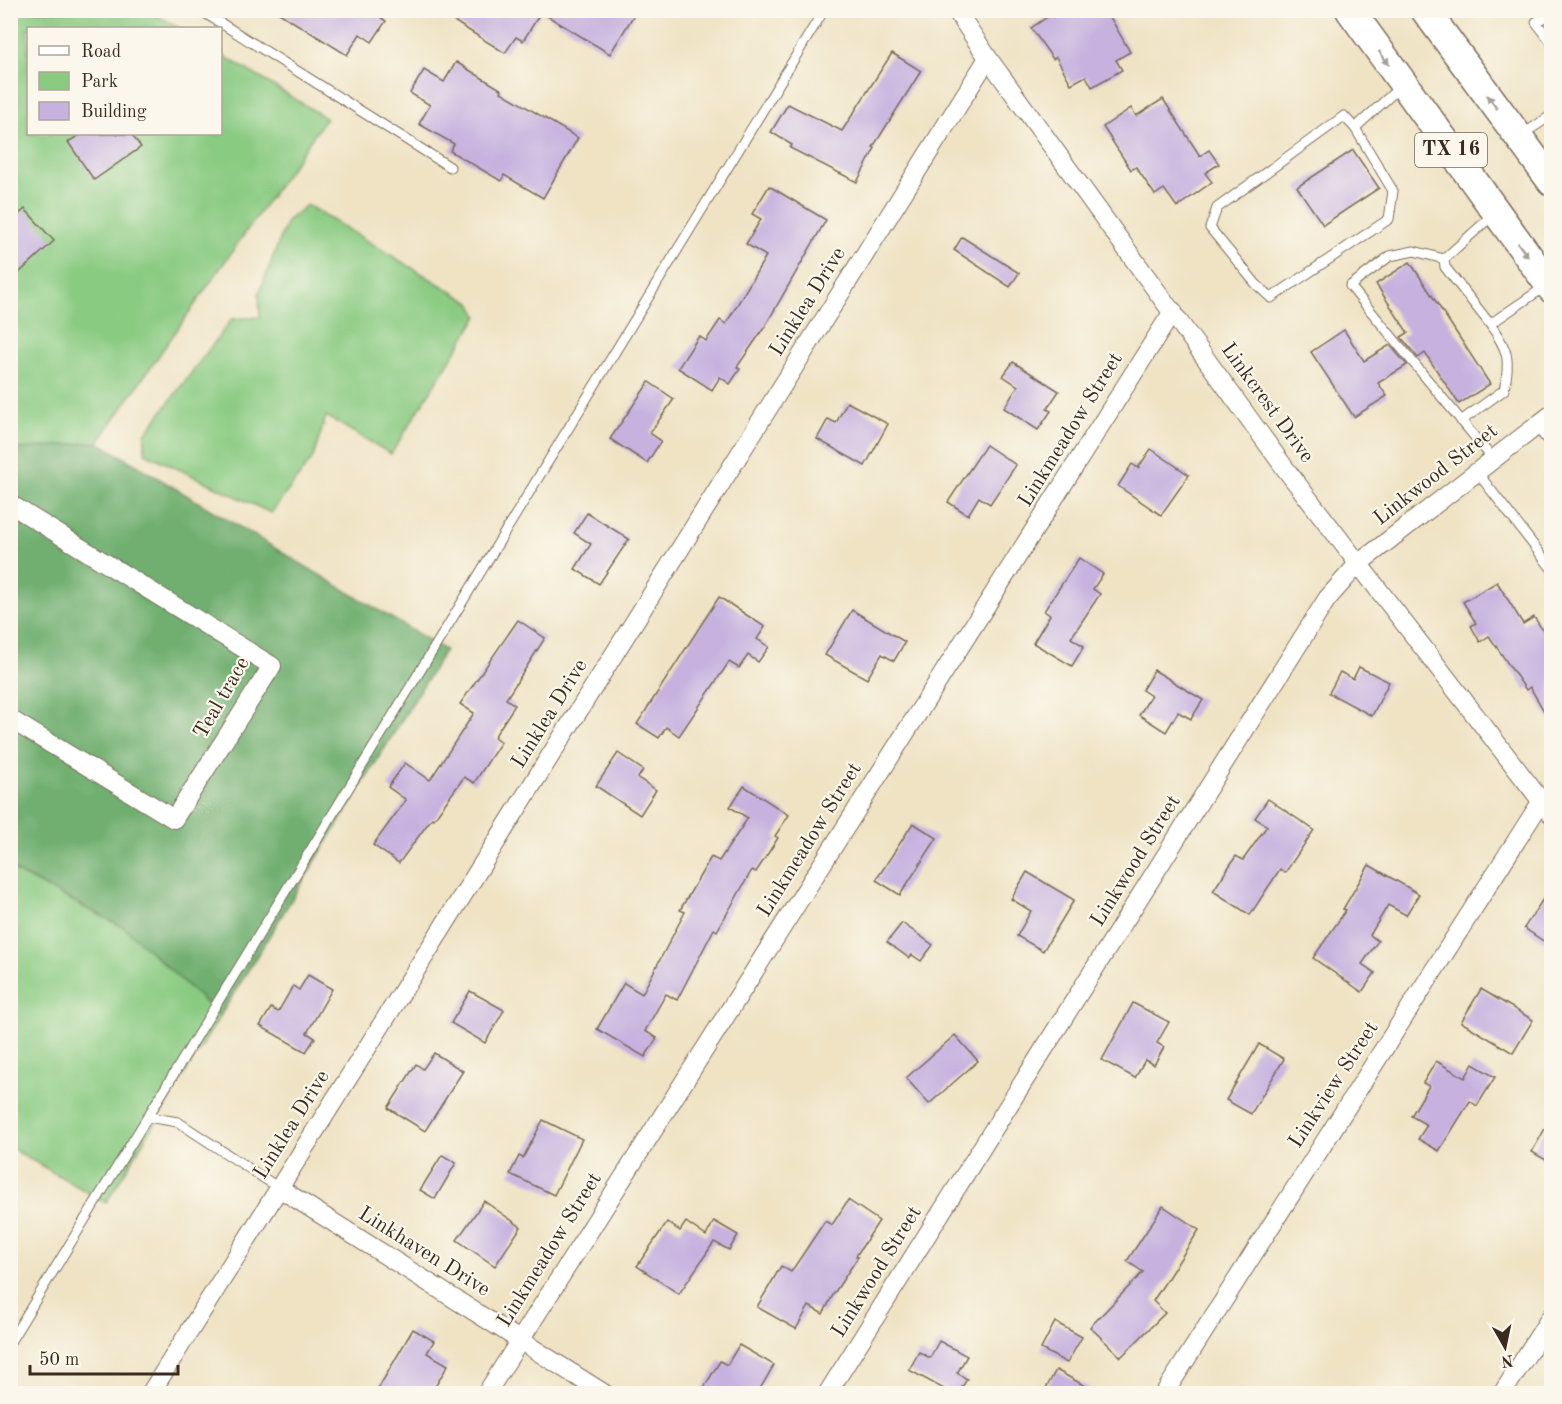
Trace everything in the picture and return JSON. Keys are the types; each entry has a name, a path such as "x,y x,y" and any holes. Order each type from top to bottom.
{"main road":[{"name":"TX 16","path":"1350,10 1550,286"},
{"name":"TX 16","path":"1426,11 1551,183"}],"street":[{"name":"Linkcrest Drive","path":"956,10 988,58 1287,471 1546,808"},
{"name":"Linklea Drive","path":"150,1394 988,58"},
{"name":"Linkmeadow Street","path":"486,1394 1173,311"},
{"name":"Linkwood Street","path":"827,1394 1327,599 1358,564 1551,414"},
{"name":"Teal trace","path":"10,504 272,666 174,819 10,719"},
{"name":"Linkview Street","path":"1164,1394 1546,808"},
{"name":"Linkhaven Drive","path":"279,1188 605,1394"},
{"path":"1502,1394 1551,1315"}],"lane":[{"path":"200,10 450,167"},
{"path":"10,1341 824,10"},
{"path":"1549,36 1536,22 1551,14"},
{"path":"1355,128 1403,84"},
{"path":"1518,137 1551,115"},
{"path":"1344,116 1355,128 1394,191 1389,219 1271,298 1256,284 1210,228 1216,208 1344,116"},
{"path":"1444,259 1496,212"},
{"path":"1444,259 1414,251 1390,256 1350,286 1493,459"},
{"path":"1444,259 1445,267 1504,345 1508,371 1504,390 1461,421"},
{"path":"1490,324 1550,286"},
{"path":"1536,426 1551,446"},
{"path":"1477,472 1551,569"},
{"path":"148,1117 177,1122 279,1188"}],"green space":[{"path":"11,11 149,11 177,27 27,27 27,135 222,135 222,55 326,118 98,442 11,450"},
{"path":"307,205 471,303 478,316 391,454 326,416 313,458 271,513 145,453 145,434 232,319 260,317 259,293 287,221"},
{"path":"98,442 445,650 220,1016 125,928 11,869 10,450"},
{"path":"10,869 125,928 220,1016 106,1203 11,1148"}],"building":[{"path":"274,10 385,10 381,18 386,21 372,42 360,34 347,55"},
{"path":"436,10 637,10 610,54 541,12 523,41 516,37 505,53"},
{"path":"1058,10 1106,10 1130,52 1116,60 1122,70 1092,87 1086,76 1071,84 1056,57 1053,59 1031,28"},
{"path":"892,53 921,71 873,147 875,148 857,182 790,148 792,145 771,132 788,104 842,131"},
{"path":"456,62 578,138 543,198 504,175 501,181 450,151 454,144 419,124 430,105 410,93 424,70 444,82"},
{"path":"1163,99 1200,156 1209,150 1219,164 1205,173 1212,182 1177,207 1164,189 1155,195 1136,167 1131,170 1103,127 1131,108 1136,116"},
{"path":"79,135 132,135 141,147 94,180 68,142"},
{"path":"1353,150 1379,188 1323,225 1297,187"},
{"path":"769,186 826,220 764,328 737,367 740,369 730,384 720,377 712,390 678,368 699,336 706,341 720,320 726,324 766,256 746,244 761,219 752,214"},
{"path":"25,209 54,241 10,281 10,222"},
{"path":"962,237 1019,273 1010,287 954,250"},
{"path":"1410,262 1490,384 1459,404 1425,353 1418,358 1401,337 1408,333 1376,284"},
{"path":"1344,330 1364,361 1390,345 1407,365 1378,383 1387,396 1354,417 1311,352"},
{"path":"1013,362 1059,391 1047,409 1051,411 1038,430 1004,408 1018,386 1003,376"},
{"path":"649,382 674,399 650,433 661,441 647,463 610,439"},
{"path":"847,402 888,424 865,466 817,439 828,419 836,423"},
{"path":"986,445 1016,465 990,504 979,497 968,515 948,502"},
{"path":"1151,449 1189,475 1161,515 1118,486 1132,464 1138,468"},
{"path":"587,513 629,539 599,584 575,569 591,544 574,533"},
{"path":"1079,558 1103,574 1093,589 1100,594 1071,638 1084,646 1072,666 1033,643 1050,615 1044,611"},
{"path":"1497,582 1523,624 1534,617 1551,642 1551,723 1530,687 1526,690 1489,636 1480,642 1471,626 1476,623 1463,602"},
{"path":"719,597 765,627 757,639 769,647 758,662 748,655 739,668 729,662 679,736 666,727 659,738 637,724"},
{"path":"852,610 905,642 894,661 882,654 867,679 825,655"},
{"path":"518,620 545,638 506,699 515,705 494,737 501,742 474,783 464,777 399,863 373,845 406,800 388,787 405,763 430,780 474,713 460,704"},
{"path":"1359,667 1389,682 1372,716 1329,693 1340,672 1353,679"},
{"path":"1154,670 1203,700 1191,719 1178,712 1166,732 1139,715 1151,696 1142,690"},
{"path":"618,753 643,770 638,778 656,790 640,815 596,786"},
{"path":"744,786 789,815 775,836 778,838 756,872 752,870 717,931 714,929 677,1000 666,994 645,1031 657,1038 645,1057 597,1029 624,983 642,994 685,912 680,910 711,857 719,861 748,818 730,807"},
{"path":"1268,799 1314,830 1285,873 1280,869 1250,915 1213,891 1236,856 1243,860 1267,826 1255,818"},
{"path":"913,823 937,838 900,895 876,880"},
{"path":"1369,865 1419,894 1406,915 1388,905 1370,935 1378,941 1362,964 1375,973 1362,992 1313,958 1346,910 1343,909"},
{"path":"1027,872 1074,900 1043,951 1017,936 1031,911 1011,899"},
{"path":"1551,887 1551,946 1524,928"},
{"path":"902,923 933,945 921,961 912,955 909,958 887,942"},
{"path":"308,975 332,989 307,1033 315,1038 306,1052 260,1026 271,1008 278,1012 293,986 299,990"},
{"path":"1481,989 1533,1020 1513,1053 1461,1022"},
{"path":"470,991 504,1010 485,1043 451,1023"},
{"path":"1133,1003 1169,1022 1157,1043 1164,1047 1154,1065 1145,1060 1135,1078 1102,1060"},
{"path":"955,1035 978,1061 929,1104 906,1078"},
{"path":"1259,1044 1284,1059 1251,1114 1226,1100"},
{"path":"434,1053 463,1071 425,1131 388,1108 416,1064 423,1069"},
{"path":"1436,1061 1465,1078 1473,1064 1495,1077 1477,1106 1470,1101 1439,1151 1418,1139 1427,1125 1411,1116 1429,1086 1423,1083"},
{"path":"1551,1118 1551,1163 1532,1152"},
{"path":"543,1120 582,1139 554,1195 510,1174 519,1156 523,1158"},
{"path":"442,1155 456,1163 435,1199 420,1190"},
{"path":"848,1200 879,1221 823,1314 809,1306 796,1329 757,1307 781,1266 791,1272 825,1221 832,1225"},
{"path":"484,1201 521,1227 495,1266 457,1240"},
{"path":"1163,1206 1199,1230 1153,1301 1165,1313 1121,1357 1090,1327 1143,1272 1127,1261"},
{"path":"714,1221 738,1235 729,1250 714,1242 679,1294 637,1266 667,1222 680,1231 686,1222 706,1236"},
{"path":"1055,1322 1082,1337 1067,1363 1041,1349"},
{"path":"413,1329 434,1341 427,1353 448,1365 431,1394 375,1394"},
{"path":"939,1341 967,1356 957,1373 967,1379 958,1394 953,1394 909,1370 919,1352 930,1358"},
{"path":"739,1345 774,1365 757,1394 700,1394 720,1361 727,1365"},
{"path":"1056,1370 1100,1394 1043,1394"}]}
